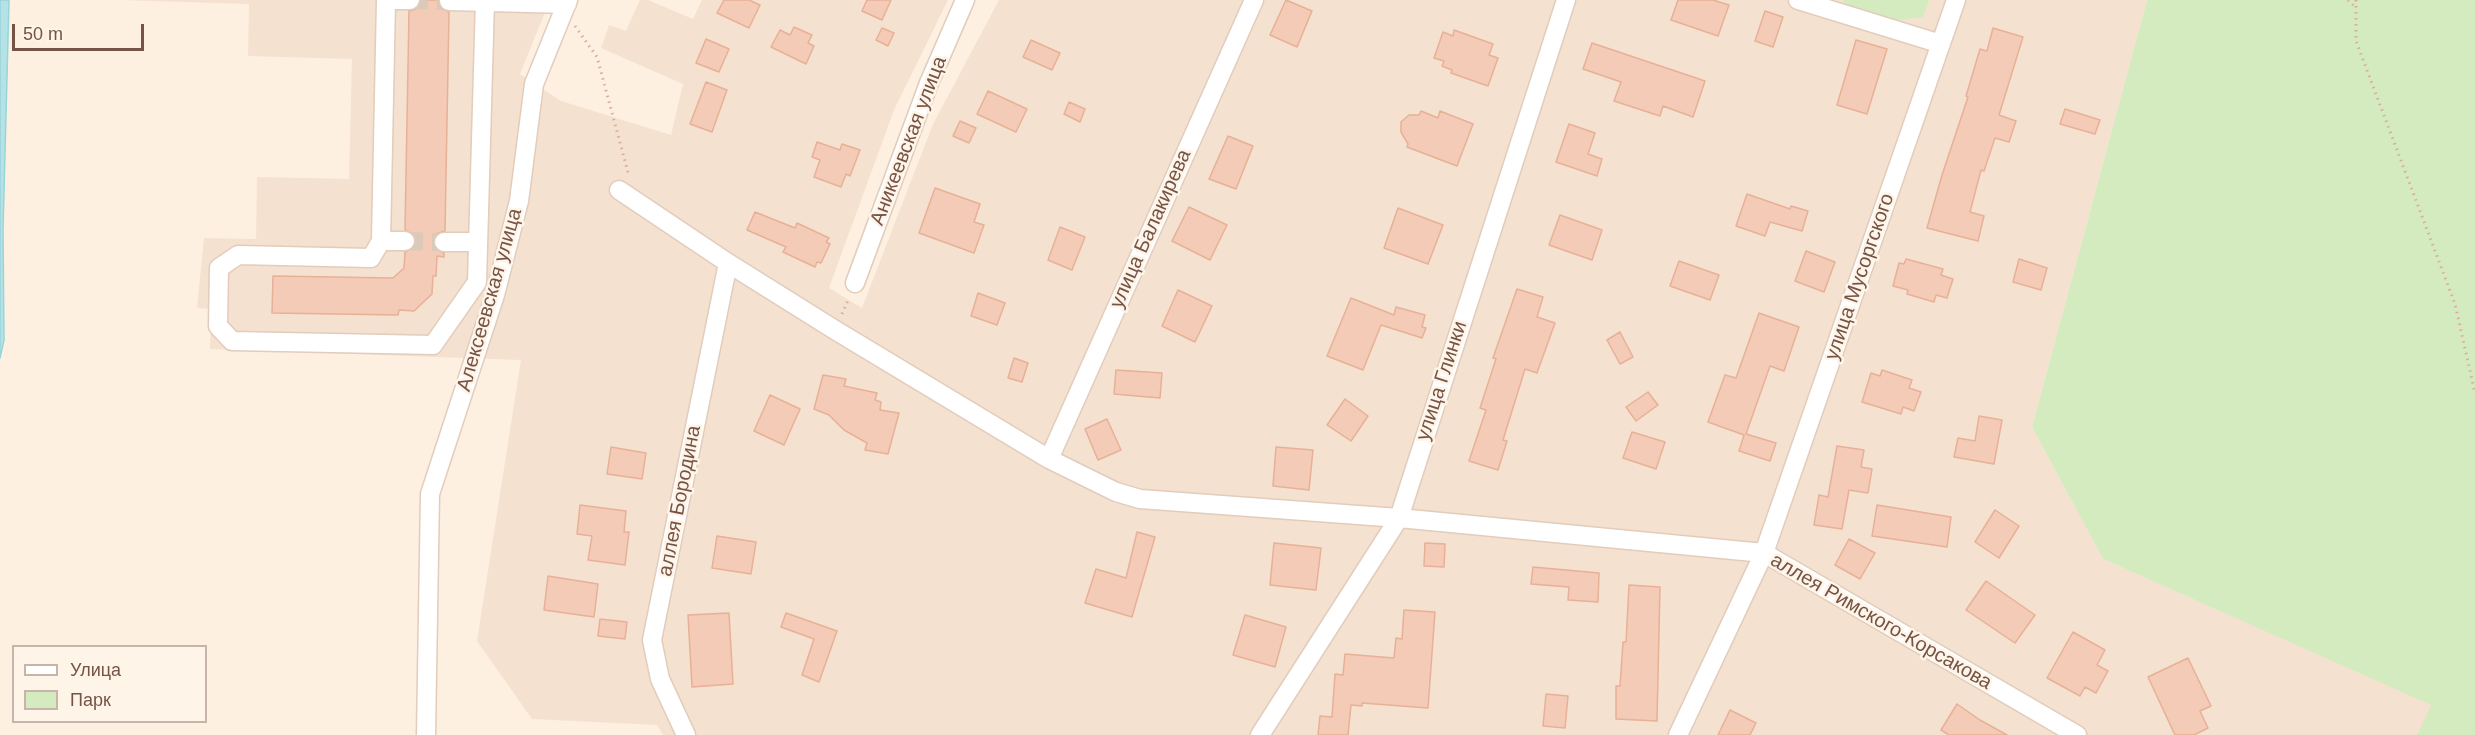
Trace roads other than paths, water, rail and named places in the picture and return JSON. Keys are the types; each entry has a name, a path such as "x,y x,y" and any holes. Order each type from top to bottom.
{"street":[{"path":"410,0 387,0 381,241 371,258 238,255 219,268 218,326 232,341 433,345 477,282 485,1"},
{"name":"Аникеевская улица","path":"855,283 929,84 965,0"},
{"name":"улица Балакирева","path":"1049,459 1254,0"},
{"name":"улица Глинки","path":"1260,735 1399,518 1566,0"},
{"path":"1798,0 1941,44"},
{"name":"улица Мусоргского","path":"1764,553 1956,0"},
{"path":"449,1 566,5"},
{"name":"Алексеевская улица","path":"426,735 430,494 495,296 519,201 534,84 566,5"},
{"path":"626,186 728,263 1049,459 1108,489 1140,499 1399,518 1764,553"},
{"path":"381,241 405,241"},
{"path":"444,242 478,242"},
{"name":"аллея Бородина","path":"686,735 660,679 652,640 728,263"},
{"name":"аллея Римского-Корсакова","path":"1678,735 1764,553 2077,735"}],"water":[{"path":"0,0 9,0 3,230 4,340 0,358"}],"tunnel":[{"path":"410,0 449,1"},
{"path":"405,241 444,242"}]}
